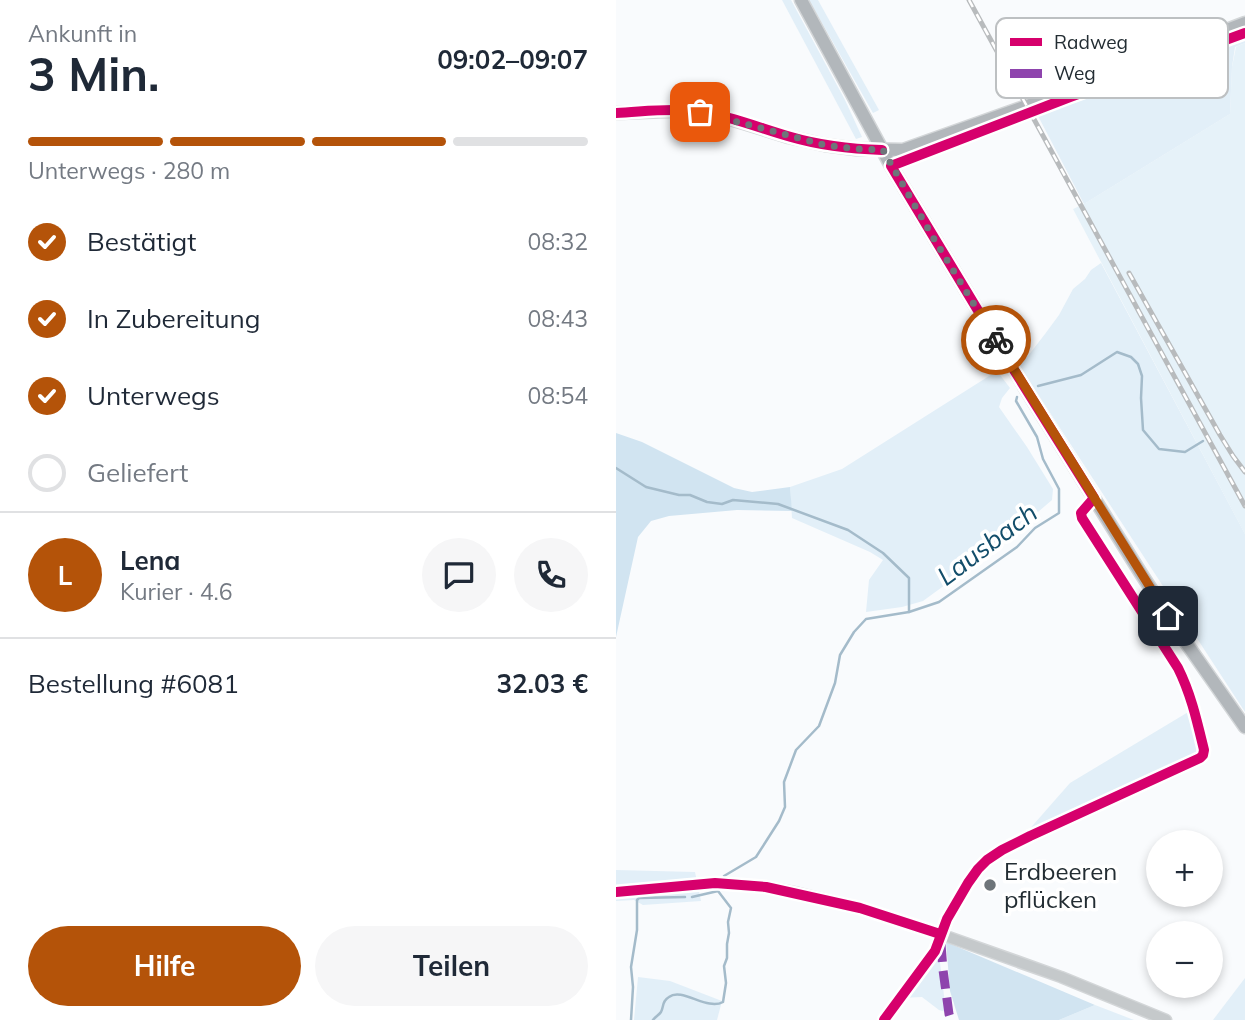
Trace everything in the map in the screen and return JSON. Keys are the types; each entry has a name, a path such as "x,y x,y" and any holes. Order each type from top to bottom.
{"main road":[{"path":"801,0 934,239 1094,499 1182,637 1245,727"},
{"path":"1228,30 1245,23"},
{"path":"616,113 691,110 825,145 903,150 1051,98"}],"street":[{"path":"616,892 715,883 766,887 798,893 860,908 940,934 1061,977 1166,1020"},
{"path":"884,1020 935,951 940,934"}],"shaded area":[{"path":"782,0 791,0 862,137 856,139"},
{"path":"809,0 818,0 879,110 873,113"},
{"path":"1245,35 1245,43 1235,47 1230,114 1084,204 1037,114 1081,98 1228,98 1228,43"},
{"path":"1245,43 1245,534 1073,209 1230,114 1232,67 1236,47"},
{"path":"1101,263 1245,534 1245,712 1017,362 1028,356 1045,334 1073,289"},
{"path":"997,371 1010,388 999,407 1053,489 1052,500 997,547 923,601 866,612 869,580 883,560 792,518 790,487 842,469"},
{"path":"616,433 642,442 734,488 752,492 790,487 792,511 737,510 669,516 651,521 638,537 616,637"},
{"path":"1190,711 1198,757 1043,829 1027,832 1070,783"},
{"path":"616,870 695,872 701,901 643,905 634,900 616,901"},
{"path":"946,942 1095,1005 1059,1020 959,1020 950,991"},
{"path":"938,946 946,1012 922,997 901,998"},
{"path":"638,977 670,981 722,1001 717,1020 634,1020"},
{"path":"1245,978 1245,1020 1213,1020"},
{"path":"1095,1005 1134,1020 1059,1020"}],"waterway":[{"name":"Lausbach","path":"1038,386 1081,375 1117,352 1131,357 1138,364 1142,376 1143,430 1159,449 1185,452 1203,441"},
{"name":"Lausbach","path":"724,876 756,857 779,821 785,807 784,782 796,750 819,726 835,683 840,655 854,632 866,619 909,612 939,602 1017,547 1035,528 1059,513 1059,489 1043,459 1037,437 1016,401 1017,397"},
{"path":"616,468 646,487 722,504 733,500 778,504 848,530 883,553 909,578 909,612"},
{"name":"Lausbach","path":"692,897 719,889"},
{"path":"653,1020 661,1012 665,1000 674,995 710,1004 723,1002 731,908 718,891"},
{"name":"Lausbach","path":"631,1020 631,967 637,930 637,900 685,897"}],"railway":[{"path":"969,0 996,50"},
{"path":"1022,98 1245,506"},
{"path":"1129,273 1220,435 1245,472"}],"marked path":[{"path":"941,944 951,1020"}],"cycle path":[{"path":"1228,39 1245,33"},
{"path":"884,1020 935,951 947,919 968,883 987,860 1030,836 1200,758 1204,750 1190,698 1178,668 1082,518 1081,513 1094,498 891,166 1067,98"},
{"path":"616,113 673,110 705,113 814,143 882,150"},
{"path":"616,892 715,883 766,887 860,908 940,934"}],"way so far":[{"path":"700,112 825,145 883,150 996,340"}],"place":[{"name":"Erdbeeren pflücken","path":"990,885"}],"route":[{"path":"996,340 1168,616"}]}
